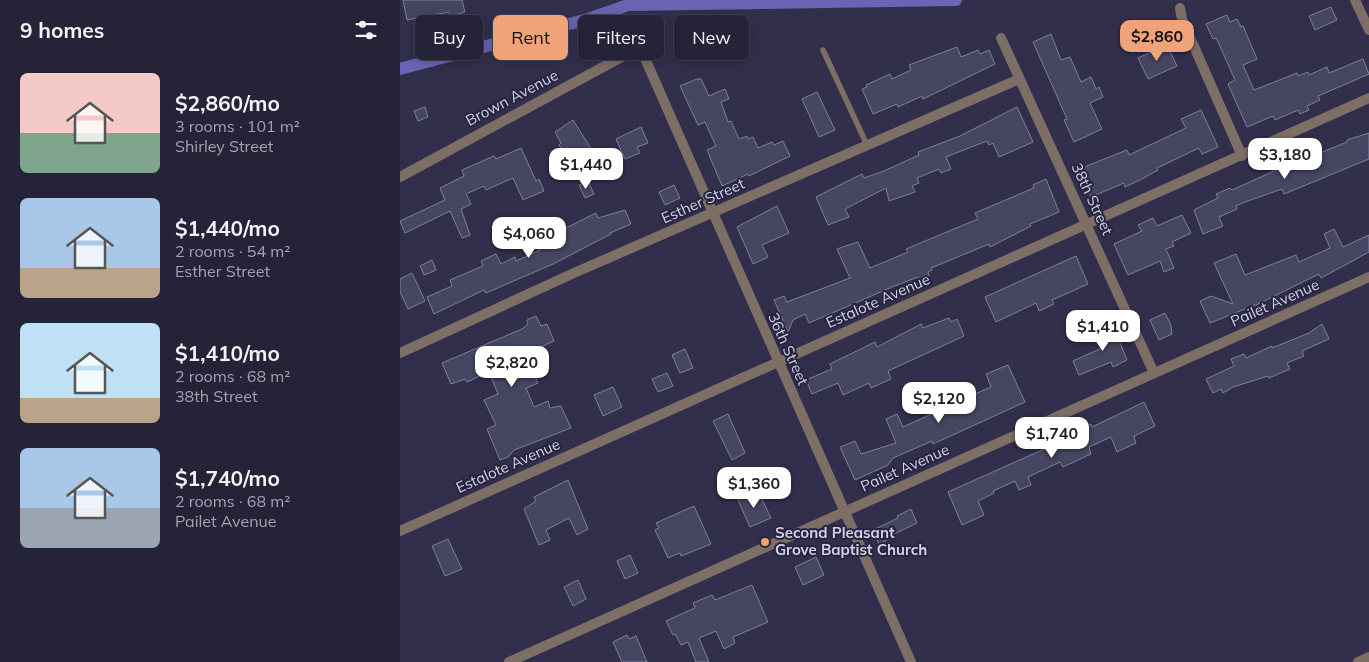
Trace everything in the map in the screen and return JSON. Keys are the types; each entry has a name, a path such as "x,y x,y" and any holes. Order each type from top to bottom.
{"street":[{"path":"1355,0 1369,30"},
{"path":"1180,8 1182,19 1242,156"},
{"name":"38th Street","path":"1000,38 1154,373"},
{"name":"Brown Avenue","path":"400,177 616,60"},
{"name":"36th Street","path":"646,60 777,362 911,662"},
{"name":"Esther Street","path":"401,351 1019,79"},
{"name":"Estalote Avenue","path":"400,531 1369,98"},
{"name":"Pailet Avenue","path":"509,662 1369,278"},
{"path":"1358,662 1369,657"}],"lane":[{"path":"823,50 867,145"}],"building":[{"path":"403,0 462,0 465,12 454,15 450,15 449,12 433,15 415,15 415,18 407,20"},
{"path":"1331,7 1337,20 1315,30 1309,16"},
{"path":"1227,15 1230,22 1237,19 1241,27 1243,26 1257,59 1243,65 1254,90 1297,73 1298,76 1308,72 1309,75 1327,67 1329,73 1363,59 1369,74 1318,96 1320,100 1307,106 1309,110 1300,114 1298,110 1275,120 1273,116 1247,127 1228,84 1235,80 1216,38 1213,39 1206,24"},
{"path":"1051,34 1061,60 1070,57 1081,82 1091,77 1096,89 1099,87 1103,97 1090,103 1102,129 1074,142 1064,120 1067,119 1033,42"},
{"path":"1167,45 1177,66 1148,79 1138,58"},
{"path":"957,47 961,57 978,50 980,54 989,50 995,64 923,99 922,96 898,107 897,104 873,114 862,89 867,87 866,85 890,74 892,79 911,70 909,65"},
{"path":"701,79 709,96 725,89 729,99 721,102 728,122 731,121 739,139 747,136 748,139 753,137 758,148 772,142 774,145 783,141 790,156 749,176 748,174 722,186 707,150 716,146 705,122 698,125 680,86"},
{"path":"817,92 835,130 819,137 802,99"},
{"path":"425,107 428,117 418,121 414,111"},
{"path":"1017,107 1033,142 999,157 993,143 989,145 987,141 946,157 951,169 941,173 939,169 917,178 919,183 912,186 915,192 889,201 886,188 845,209 849,217 828,225 816,197 862,174 864,178 884,171 919,155 918,152 960,136"},
{"path":"1201,110 1218,147 1202,154 1199,148 1157,168 1158,170 1125,187 1124,183 1091,197 1079,169 1127,150 1129,155 1186,128 1181,119"},
{"path":"573,120 592,150 584,153 587,157 572,166 559,145 561,143 555,132"},
{"path":"641,127 648,143 637,147 640,153 625,159 616,139"},
{"path":"1369,133 1369,159 1284,194 1282,189 1236,206 1237,209 1219,217 1223,226 1203,234 1194,210 1218,198 1216,194 1230,188 1232,190 1314,153 1315,155 1347,142 1347,140"},
{"path":"521,148 536,181 539,179 544,191 523,200 513,178 486,190 484,186 466,194 471,204 461,209 470,235 462,238 450,211 405,233 400,221 445,200 440,188 464,176 462,170 494,156 496,159"},
{"path":"1046,179 1059,212 1030,224 1031,226 990,247 989,244 931,268 932,270 928,272 929,276 920,280 918,277 892,287 809,323 805,314 793,320 788,332 774,300 784,296 787,302 850,278 837,249 858,242 870,268 908,252 906,249 978,219 975,213 1034,188 1033,185"},
{"path":"588,181 594,194 585,198 579,185"},
{"path":"674,185 680,198 665,205 659,192"},
{"path":"777,206 789,233 762,245 768,257 753,264 737,227"},
{"path":"625,210 631,224 610,233 553,264 486,293 484,290 434,314 427,297 452,286 450,280 483,266 481,261 496,254 501,264 515,257 516,261 540,250 533,234 545,229 548,237 596,213 598,218"},
{"path":"1182,215 1191,233 1172,242 1174,246 1166,249 1174,268 1164,272 1160,261 1128,275 1114,244 1142,231 1138,225 1153,218 1157,226"},
{"path":"1334,229 1343,247 1369,235 1369,252 1321,278 1319,274 1258,304 1210,323 1200,301 1211,296 1233,304 1214,263 1236,254 1245,275 1296,255 1299,262 1330,248 1324,234"},
{"path":"1076,256 1088,284 1052,300 1054,304 1039,311 1036,303 996,322 985,297"},
{"path":"432,260 436,270 424,275 420,266"},
{"path":"412,273 425,301 408,309 400,292 400,279"},
{"path":"1165,313 1171,325 1172,334 1159,340 1150,320"},
{"path":"536,316 541,326 547,324 554,341 525,354 538,383 526,388 534,407 548,401 550,408 561,406 571,428 514,450 508,457 500,460 487,429 496,425 484,400 498,394 489,372 467,382 465,379 451,384 442,363 522,329 528,324 527,320"},
{"path":"949,318 951,322 957,319 964,336 888,371 891,379 871,388 869,383 843,395 838,383 812,394 806,380 832,369 830,364 875,342 877,347 921,324 923,328"},
{"path":"1112,323 1127,360 1113,367 1111,362 1079,375 1073,361 1104,347 1097,330"},
{"path":"1322,324 1329,339 1302,351 1304,356 1287,363 1290,369 1269,378 1268,376 1233,387 1223,393 1221,389 1213,393 1206,379 1234,366 1231,359 1244,354 1246,358 1272,346 1272,348 1309,333"},
{"path":"685,349 693,368 680,373 672,355"},
{"path":"1008,365 1025,402 933,444 932,441 893,458 888,465 855,480 840,447 855,441 861,454 896,443 886,419 897,414 903,427 936,412 937,416 968,402 966,398 991,387 986,374"},
{"path":"667,373 673,386 658,392 652,379"},
{"path":"613,387 622,407 603,416 594,395"},
{"path":"1144,402 1155,426 1134,436 1136,443 1117,452 1111,437 1089,447 1091,454 1063,467 1060,462 1028,477 1031,485 1019,490 1015,481 993,491 994,493 978,501 984,515 962,525 948,492 1051,446 1054,440 1061,442 1079,434 1077,430 1091,424 1092,427"},
{"path":"728,414 745,453 732,460 713,421"},
{"path":"568,480 588,529 577,535 569,518 546,530 550,540 539,545 524,509 536,501 534,497"},
{"path":"758,491 771,518 750,527 737,498"},
{"path":"694,506 711,544 681,556 680,553 668,558 655,530 659,528 656,523"},
{"path":"911,509 917,523 892,535 893,537 879,544 873,530 898,518 897,516"},
{"path":"448,539 462,569 445,576 432,546"},
{"path":"630,555 638,573 625,579 617,561"},
{"path":"816,557 824,575 803,585 795,567"},
{"path":"578,580 586,599 573,606 564,587"},
{"path":"752,585 768,622 733,637 735,643 724,649 716,631 699,638 709,662 696,662 688,642 681,645 666,621 695,608 693,603 712,595 715,600"},
{"path":"627,635 629,639 636,636 647,662 622,662 613,642"}],"waterway":[{"path":"400,69 588,19 628,5 956,0"}],"place":[{"name":"Second Pleasant Grove Baptist Church","path":"765,542"}]}
